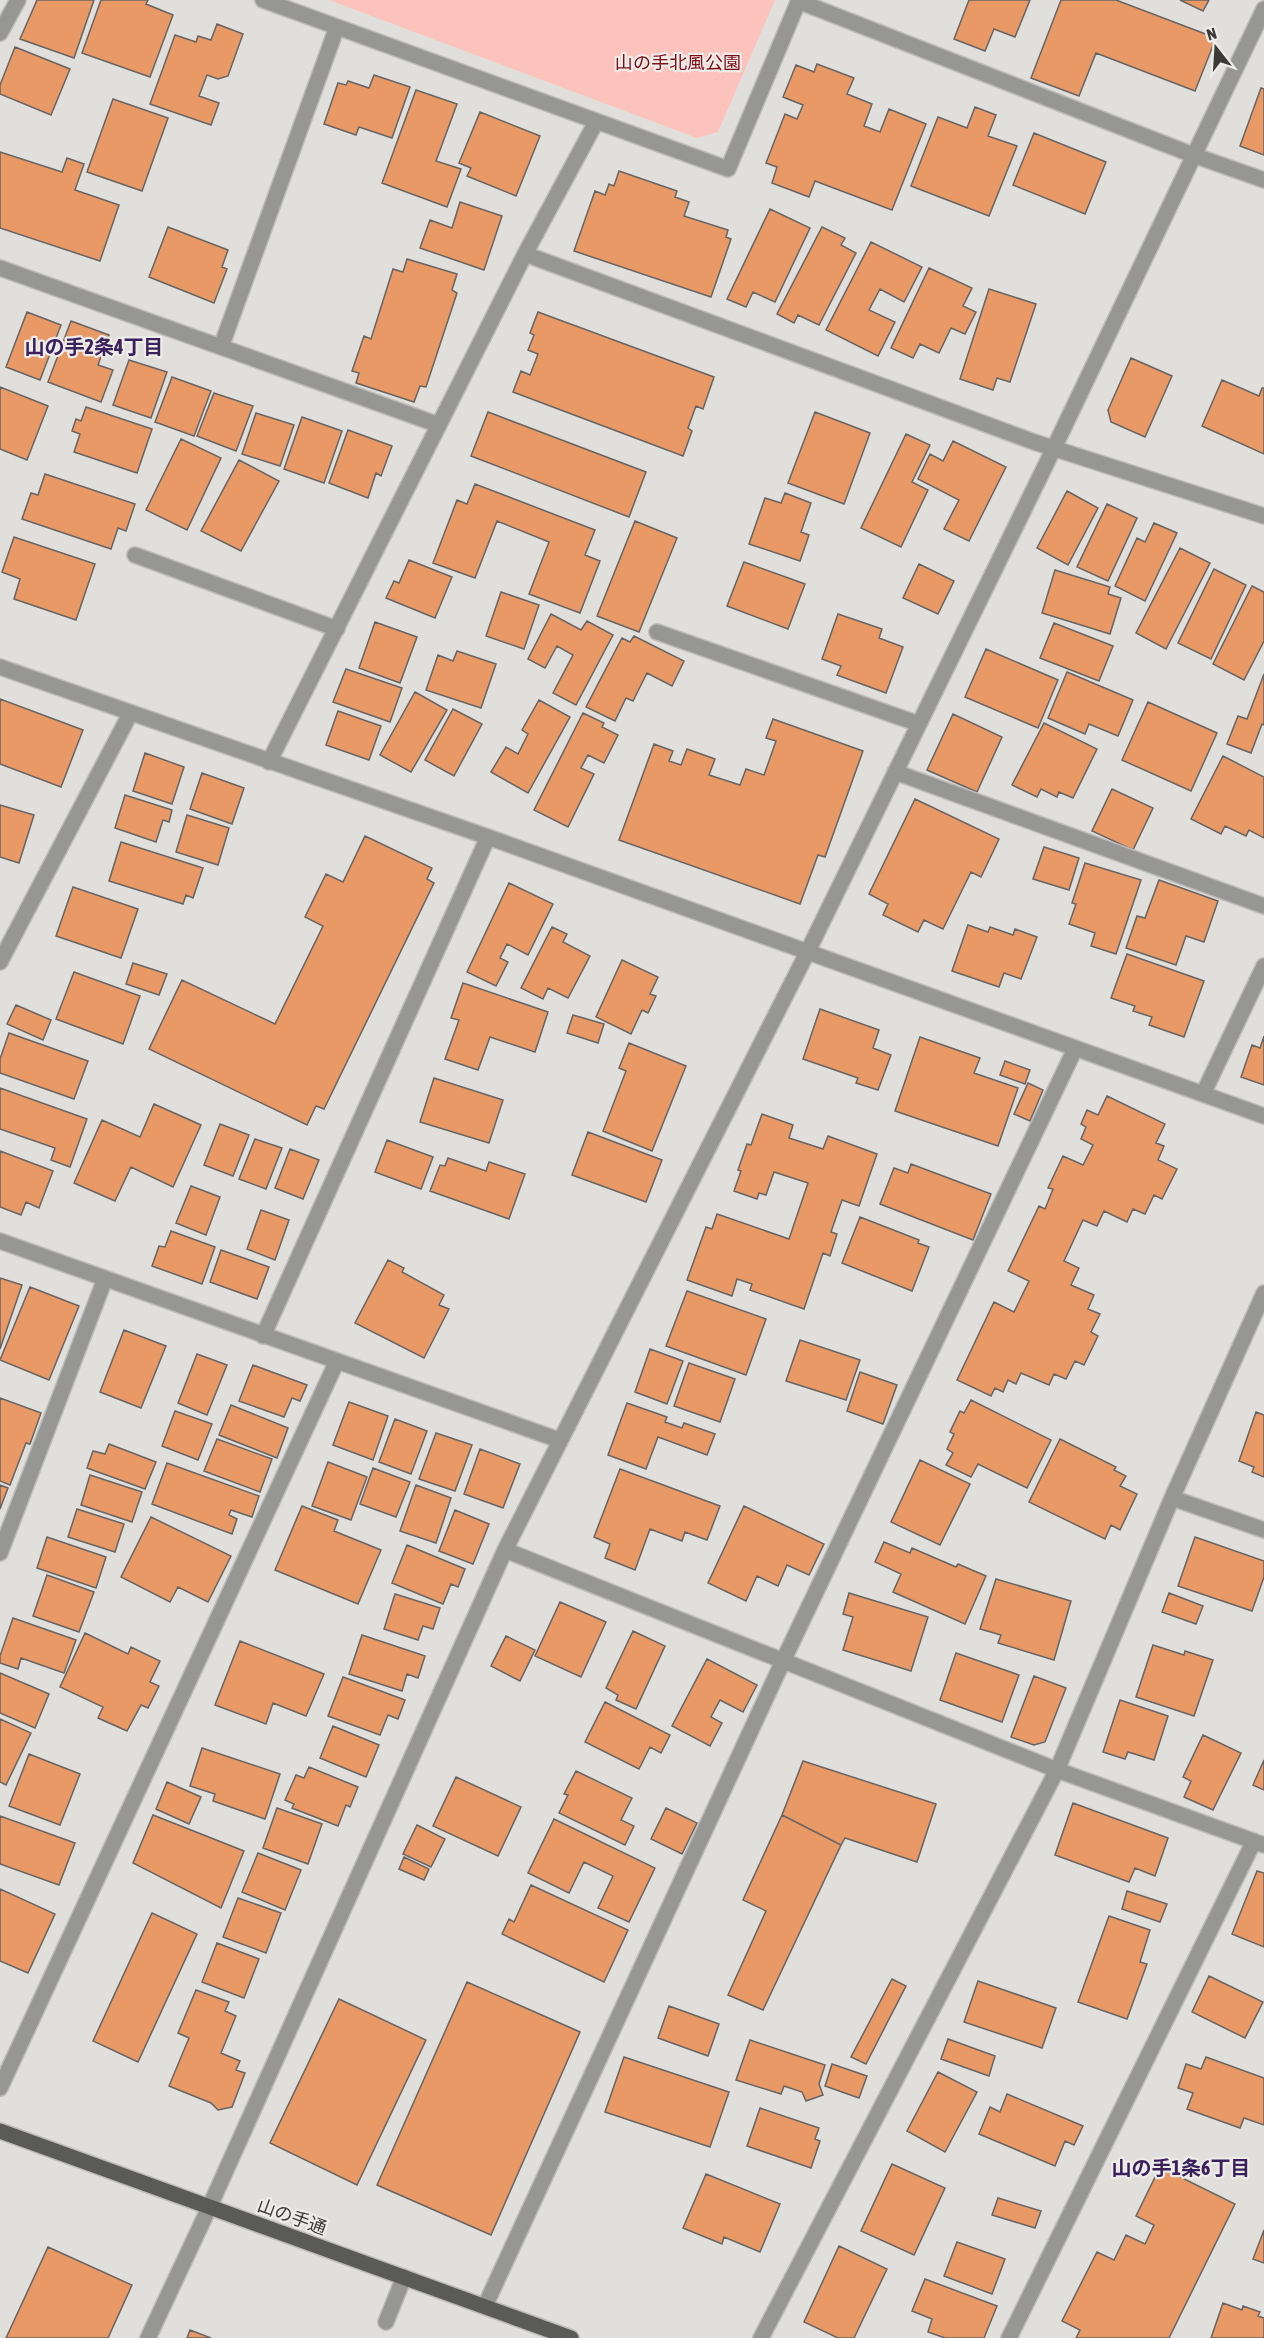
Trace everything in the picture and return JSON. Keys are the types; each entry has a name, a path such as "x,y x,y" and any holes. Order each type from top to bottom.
{"main road":[{"name":"山の手通","path":"0,2131 572,2338"}],"street":[{"path":"0,33 18,0"},
{"path":"263,0 728,169 798,0 1193,155 1264,180"},
{"path":"148,2338 209,2208 505,1550 808,951 1054,448 1264,9"},
{"path":"221,347 337,27"},
{"path":"268,762 525,254 596,122"},
{"path":"525,254 1054,448 1264,516"},
{"path":"0,268 439,425"},
{"path":"135,555 337,629"},
{"path":"657,632 919,724"},
{"path":"0,668 488,837 1264,1116"},
{"path":"0,963 130,714"},
{"path":"895,772 1264,906"},
{"path":"263,1336 488,837"},
{"path":"1203,1094 1264,966"},
{"path":"484,2306 783,1661 1075,1049"},
{"path":"0,1241 559,1440"},
{"path":"0,1553 105,1279"},
{"path":"761,2338 1057,1770 1172,1498 1257,1328 1264,1293"},
{"path":"0,2088 337,1361"},
{"path":"1172,1498 1264,1530"},
{"path":"505,1550 1057,1770 1259,1843 1009,2338"},
{"path":"386,2322 404,2277"}],"green space":[{"name":"山の手北風公園","path":"329,0 775,0 718,132 697,138"}],"building":[{"path":"37,0 94,0 74,58 20,39"},
{"path":"101,0 148,0 146,4 173,15 150,77 82,53"},
{"path":"969,0 1030,0 1015,37 994,29 985,51 954,39"},
{"path":"1061,0 1116,0 1216,38 1195,91 1096,53 1079,96 1031,78"},
{"path":"1180,0 1209,0 1203,11"},
{"path":"217,24 243,34 228,76 218,79 207,75 199,96 219,103 211,125 150,104 175,35 196,42 198,36 211,40"},
{"path":"15,47 70,69 51,115 0,94 0,85"},
{"path":"817,64 854,78 847,94 872,104 864,126 880,132 889,109 926,124 892,210 815,181 809,197 772,183 777,167 766,163 785,114 797,119 803,105 783,97 796,65 814,72"},
{"path":"374,75 410,87 392,138 359,127 356,135 324,124 338,83 346,85 348,81 369,88"},
{"path":"1261,88 1264,89 1264,155 1240,146"},
{"path":"416,90 457,104 436,161 461,169 447,207 382,183"},
{"path":"113,99 168,118 142,191 87,172"},
{"path":"975,107 996,115 988,136 1017,146 989,216 911,186 938,117 967,128"},
{"path":"480,112 540,136 516,196 467,176 471,168 459,163"},
{"path":"1034,133 1106,162 1085,214 1013,185"},
{"path":"0,152 62,172 67,158 84,164 75,190 119,205 100,261 0,228"},
{"path":"619,171 677,191 675,197 689,202 684,216 728,230 726,237 731,239 711,297 574,251 595,191 605,195 609,184 614,186"},
{"path":"460,202 502,216 484,270 420,248 430,220 452,228"},
{"path":"770,209 810,228 775,302 753,292 746,307 727,299"},
{"path":"168,227 228,250 222,267 227,269 214,303 149,277"},
{"path":"822,227 845,238 841,245 856,253 819,325 798,315 794,323 777,314"},
{"path":"871,242 922,267 904,302 880,289 869,310 895,322 878,356 826,330"},
{"path":"407,259 457,274 452,290 457,293 426,387 420,386 414,402 356,383 359,373 352,371 364,336 371,339 393,269 403,272"},
{"path":"929,268 972,288 963,306 976,312 965,334 951,328 939,353 920,344 913,358 891,348"},
{"path":"989,289 1036,304 1010,382 997,378 993,390 960,379"},
{"path":"27,312 61,325 40,380 6,367"},
{"path":"538,312 714,377 703,409 696,406 688,428 692,431 683,456 513,392 521,371 530,375 538,354 528,350 534,335 530,333"},
{"path":"71,321 109,335 98,365 113,370 101,402 48,382"},
{"path":"1131,358 1172,376 1145,437 1111,422 1108,410"},
{"path":"129,360 167,372 151,418 113,405"},
{"path":"172,377 211,391 194,436 155,422"},
{"path":"1222,380 1259,396 1264,388 1264,454 1202,426"},
{"path":"0,387 48,406 27,460 0,449"},
{"path":"214,393 253,406 236,451 197,436"},
{"path":"86,407 152,429 137,473 74,452 80,434 72,431 76,419 81,421"},
{"path":"488,412 646,472 629,517 471,456"},
{"path":"815,412 870,433 844,504 788,483"},
{"path":"256,413 294,425 280,466 242,454"},
{"path":"302,417 342,431 324,483 284,469"},
{"path":"348,430 392,446 381,476 376,473 368,498 329,483"},
{"path":"906,434 930,445 912,482 928,490 901,547 861,528"},
{"path":"181,439 221,458 187,530 146,510"},
{"path":"953,441 1006,467 969,541 944,529 959,500 918,479 930,454 943,461"},
{"path":"239,460 279,481 241,551 201,531"},
{"path":"45,474 135,504 126,531 118,528 111,549 22,519 31,493 38,495"},
{"path":"475,484 595,530 585,555 600,561 580,613 529,594 549,542 497,521 475,578 433,563 457,500 467,504"},
{"path":"1067,491 1098,508 1068,565 1037,548"},
{"path":"785,493 811,503 801,532 809,535 800,561 749,544 765,498 781,503"},
{"path":"1107,504 1137,518 1108,581 1077,567"},
{"path":"635,521 677,538 639,632 597,616"},
{"path":"1154,523 1177,533 1145,601 1115,586 1137,538 1145,542"},
{"path":"14,537 95,564 76,620 14,599 20,579 2,572"},
{"path":"1180,548 1210,563 1166,649 1136,633"},
{"path":"409,560 452,577 435,618 386,598 394,581 399,583"},
{"path":"744,562 805,584 788,629 727,606"},
{"path":"919,564 954,581 938,614 903,598"},
{"path":"1214,569 1246,585 1211,659 1178,643"},
{"path":"1055,570 1110,587 1108,594 1121,598 1110,634 1042,613"},
{"path":"1252,586 1264,592 1264,641 1244,680 1213,664"},
{"path":"501,592 539,605 524,649 486,636"},
{"path":"551,614 581,630 587,621 613,635 576,705 553,693 573,655 557,646 545,668 528,659"},
{"path":"838,614 882,629 879,638 903,647 886,693 837,675 841,666 822,659"},
{"path":"375,622 417,637 400,683 359,668"},
{"path":"1054,623 1113,646 1099,681 1040,658"},
{"path":"634,636 684,661 672,686 647,673 633,701 626,698 615,721 586,707 622,638 630,642"},
{"path":"986,649 1058,680 1038,728 965,697"},
{"path":"457,651 496,664 481,708 426,690 438,655 453,661"},
{"path":"346,669 402,688 390,722 333,702"},
{"path":"1067,672 1133,700 1118,736 1089,724 1085,734 1048,718"},
{"path":"1264,674 1264,725 1262,724 1251,753 1227,744 1238,716 1247,719"},
{"path":"415,692 447,710 411,772 380,755"},
{"path":"0,699 83,730 61,787 0,764"},
{"path":"539,700 570,717 528,793 491,772 506,747 518,754 528,734 522,730"},
{"path":"1148,702 1217,733 1191,791 1122,760"},
{"path":"453,709 482,724 454,776 425,760"},
{"path":"338,711 381,726 369,760 326,745"},
{"path":"583,713 604,723 602,727 618,735 604,763 588,755 581,768 594,774 568,827 534,810"},
{"path":"953,714 1002,737 977,792 927,770"},
{"path":"773,719 863,751 825,857 818,855 800,904 619,840 654,744 673,751 669,761 681,765 687,749 715,759 709,775 740,785 746,769 764,775 776,741 766,738"},
{"path":"1044,723 1097,749 1073,798 1059,792 1057,797 1041,789 1037,797 1012,785"},
{"path":"145,753 184,767 172,804 133,791"},
{"path":"1223,756 1264,777 1264,838 1249,830 1246,836 1225,826 1221,834 1191,819"},
{"path":"202,773 244,788 232,824 190,809"},
{"path":"1112,789 1153,808 1133,850 1092,831"},
{"path":"125,795 172,810 169,822 163,820 156,842 115,828"},
{"path":"915,799 999,839 981,877 971,872 943,929 924,920 918,932 883,915 888,904 869,894"},
{"path":"0,805 34,815 19,863 0,857"},
{"path":"187,815 229,828 218,865 176,852"},
{"path":"365,836 432,868 427,879 434,883 324,1109 316,1106 307,1125 149,1049 182,980 275,1024 323,926 305,917 326,874 343,882"},
{"path":"121,842 203,868 193,898 186,895 183,904 109,881"},
{"path":"1044,847 1079,858 1069,890 1033,879"},
{"path":"1085,863 1141,880 1116,954 1091,946 1095,933 1069,924 1076,904 1072,903"},
{"path":"1159,880 1218,901 1204,942 1186,936 1176,965 1126,948 1137,916 1145,918"},
{"path":"509,883 553,904 528,955 507,944 500,958 508,962 496,986 467,972"},
{"path":"73,887 138,909 121,958 56,936"},
{"path":"968,925 988,932 990,927 1013,935 1015,929 1037,937 1021,979 1004,973 999,987 952,971"},
{"path":"552,927 567,934 563,942 590,956 568,998 548,988 543,999 521,988"},
{"path":"1127,954 1204,981 1184,1037 1149,1025 1152,1017 1133,1011 1135,1006 1111,998"},
{"path":"622,960 658,977 650,994 656,996 648,1013 642,1010 631,1034 596,1017"},
{"path":"133,963 167,974 159,995 126,984"},
{"path":"74,972 140,996 123,1044 56,1019"},
{"path":"463,983 548,1012 535,1052 490,1037 478,1070 445,1059 459,1020 451,1018"},
{"path":"16,1005 51,1020 43,1040 7,1024"},
{"path":"820,1009 879,1030 873,1048 891,1055 878,1090 856,1083 858,1078 803,1059"},
{"path":"573,1015 604,1024 598,1043 567,1033"},
{"path":"9,1033 88,1061 74,1099 0,1073 0,1059"},
{"path":"1264,1036 1264,1085 1241,1077 1252,1045 1260,1048"},
{"path":"920,1037 980,1058 974,1073 1018,1088 998,1146 895,1111"},
{"path":"629,1043 686,1066 652,1151 603,1131 626,1071 619,1068"},
{"path":"1005,1061 1030,1070 1025,1084 1000,1075"},
{"path":"434,1078 503,1100 489,1143 420,1122"},
{"path":"1028,1083 1043,1090 1030,1121 1014,1114"},
{"path":"0,1088 87,1119 70,1167 51,1160 55,1148 0,1129"},
{"path":"1107,1096 1165,1124 1156,1143 1164,1146 1158,1160 1177,1169 1162,1199 1154,1195 1145,1214 1133,1209 1127,1222 1104,1211 1097,1226 1083,1220 1064,1261 1079,1268 1071,1285 1094,1295 1088,1309 1100,1314 1091,1332 1098,1336 1084,1365 1075,1361 1066,1379 1054,1374 1049,1385 1021,1373 1016,1384 1008,1380 1003,1392 995,1388 991,1396 957,1380 994,1302 1014,1312 1029,1281 1008,1271 1039,1206 1045,1209 1053,1189 1048,1188 1063,1156 1083,1165 1093,1145 1081,1139 1086,1127 1081,1124 1087,1110 1098,1115"},
{"path":"154,1104 201,1125 173,1187 131,1167 115,1201 74,1183 102,1120 140,1137"},
{"path":"762,1114 793,1125 789,1138 823,1149 828,1136 877,1154 859,1206 842,1200 831,1232 837,1234 830,1256 823,1253 804,1309 750,1290 752,1284 737,1279 732,1296 687,1280 706,1227 712,1229 717,1214 789,1239 808,1183 774,1172 766,1195 759,1193 757,1199 734,1191 747,1144 751,1145"},
{"path":"220,1124 249,1135 233,1176 204,1165"},
{"path":"588,1132 662,1160 646,1202 572,1175"},
{"path":"255,1139 282,1148 266,1189 239,1179"},
{"path":"387,1140 433,1157 421,1189 375,1172"},
{"path":"290,1149 319,1160 303,1199 275,1188"},
{"path":"0,1151 53,1171 39,1208 26,1202 21,1215 0,1207"},
{"path":"448,1158 486,1171 489,1162 525,1174 509,1219 430,1191 440,1165 445,1166"},
{"path":"911,1164 991,1194 973,1240 880,1204 894,1168 908,1173"},
{"path":"191,1186 220,1197 206,1235 176,1223"},
{"path":"261,1210 289,1220 275,1260 247,1249"},
{"path":"860,1217 919,1240 918,1243 929,1247 912,1291 842,1263"},
{"path":"171,1231 215,1247 202,1284 152,1266 159,1246 165,1247"},
{"path":"221,1250 269,1267 257,1299 210,1282"},
{"path":"388,1260 404,1268 402,1272 444,1295 439,1305 449,1309 424,1358 355,1323"},
{"path":"0,1278 22,1285 0,1349"},
{"path":"30,1287 79,1306 49,1380 0,1360"},
{"path":"687,1291 766,1319 746,1375 666,1346"},
{"path":"124,1330 166,1346 141,1408 100,1392"},
{"path":"800,1340 860,1360 846,1400 786,1381"},
{"path":"650,1349 683,1361 667,1404 635,1392"},
{"path":"197,1354 227,1365 207,1415 178,1403"},
{"path":"689,1363 735,1379 720,1422 674,1406"},
{"path":"253,1365 307,1385 300,1401 292,1398 284,1417 239,1401"},
{"path":"860,1372 897,1385 883,1424 847,1411"},
{"path":"0,1398 41,1413 30,1444 26,1443 10,1485 0,1481"},
{"path":"971,1400 1051,1440 1027,1488 978,1464 971,1477 946,1465 953,1453 947,1449 954,1434 950,1432 960,1411 964,1413"},
{"path":"349,1402 388,1416 373,1460 333,1445"},
{"path":"627,1403 667,1417 665,1422 682,1428 684,1423 715,1434 707,1455 658,1437 646,1469 608,1455"},
{"path":"231,1405 288,1428 277,1458 219,1435"},
{"path":"175,1411 212,1424 198,1460 162,1446"},
{"path":"1256,1412 1264,1415 1264,1477 1252,1472 1254,1467 1239,1461"},
{"path":"395,1419 427,1431 411,1474 379,1462"},
{"path":"436,1433 472,1445 455,1491 419,1479"},
{"path":"217,1439 272,1459 260,1492 204,1471"},
{"path":"1060,1439 1116,1467 1114,1470 1126,1476 1120,1486 1137,1494 1120,1530 1111,1525 1105,1539 1029,1502"},
{"path":"109,1444 156,1462 145,1489 87,1468 93,1451 105,1454"},
{"path":"480,1449 520,1464 503,1508 464,1494"},
{"path":"920,1460 970,1484 940,1545 891,1522"},
{"path":"328,1462 367,1477 351,1520 312,1506"},
{"path":"167,1463 259,1496 252,1517 231,1510 229,1515 237,1519 232,1534 152,1504"},
{"path":"373,1468 410,1482 396,1517 360,1504"},
{"path":"620,1469 720,1506 707,1540 685,1532 682,1541 650,1529 635,1570 605,1558 610,1544 594,1537"},
{"path":"90,1475 142,1492 132,1522 81,1505"},
{"path":"0,1485 8,1488 0,1509"},
{"path":"416,1485 451,1498 436,1543 400,1531"},
{"path":"302,1506 338,1520 334,1531 381,1550 358,1604 275,1570"},
{"path":"744,1506 824,1544 809,1575 787,1565 778,1586 757,1576 746,1601 708,1583"},
{"path":"77,1509 124,1524 115,1552 68,1537"},
{"path":"455,1510 489,1524 473,1564 439,1551"},
{"path":"151,1517 231,1556 208,1602 178,1587 170,1602 121,1577"},
{"path":"47,1537 106,1557 96,1588 37,1568"},
{"path":"1195,1537 1264,1561 1264,1577 1252,1611 1178,1586"},
{"path":"884,1542 910,1553 912,1548 956,1567 958,1564 986,1576 965,1624 893,1592 901,1574 875,1562"},
{"path":"407,1545 465,1569 458,1587 451,1584 443,1604 392,1583"},
{"path":"47,1575 94,1592 79,1632 33,1616"},
{"path":"996,1579 1071,1601 1054,1660 998,1643 1001,1635 980,1629"},
{"path":"849,1593 928,1617 911,1671 843,1650 853,1617 843,1614"},
{"path":"1169,1593 1203,1606 1196,1624 1162,1612"},
{"path":"395,1594 440,1608 433,1629 423,1626 418,1640 384,1629"},
{"path":"560,1602 606,1622 581,1677 535,1656"},
{"path":"13,1618 76,1640 64,1673 21,1658 18,1669 0,1663 0,1656"},
{"path":"633,1631 665,1646 636,1709 616,1700 618,1695 606,1688"},
{"path":"85,1633 128,1654 131,1647 160,1661 150,1682 159,1686 148,1708 141,1705 127,1731 98,1718 103,1707 60,1687"},
{"path":"362,1635 425,1656 418,1678 407,1674 402,1691 349,1674"},
{"path":"506,1636 535,1650 520,1681 491,1666"},
{"path":"240,1641 324,1674 306,1716 273,1703 266,1724 215,1705"},
{"path":"1153,1645 1184,1655 1185,1651 1213,1660 1194,1716 1136,1697"},
{"path":"956,1653 1019,1675 1002,1722 940,1700"},
{"path":"707,1659 757,1685 743,1712 720,1700 711,1717 722,1723 710,1746 672,1726"},
{"path":"0,1673 49,1694 35,1728 0,1713"},
{"path":"1034,1676 1066,1688 1045,1742 1034,1745 1011,1737"},
{"path":"343,1677 405,1700 398,1719 388,1715 380,1735 328,1716"},
{"path":"1120,1700 1168,1716 1154,1760 1128,1752 1125,1759 1103,1752"},
{"path":"605,1702 670,1735 661,1753 650,1747 639,1769 585,1742"},
{"path":"0,1719 31,1733 6,1785 0,1782"},
{"path":"333,1726 379,1745 366,1777 320,1758"},
{"path":"1203,1735 1241,1753 1213,1810 1184,1797 1191,1781 1183,1777"},
{"path":"202,1748 280,1774 265,1819 213,1801 215,1794 190,1786"},
{"path":"29,1754 80,1774 60,1825 9,1806"},
{"path":"1264,1760 1264,1790 1253,1785"},
{"path":"803,1761 936,1804 917,1862 845,1838 841,1845 782,1815"},
{"path":"309,1767 358,1787 350,1807 346,1805 338,1826 292,1808 294,1804 285,1800 296,1775 304,1778"},
{"path":"576,1771 632,1798 621,1820 634,1826 625,1845 559,1813 568,1795 564,1794"},
{"path":"456,1777 521,1807 498,1856 433,1826"},
{"path":"167,1782 201,1797 189,1824 156,1809"},
{"path":"1073,1803 1168,1838 1155,1876 1135,1868 1129,1882 1055,1855"},
{"path":"277,1808 322,1824 308,1864 263,1848"},
{"path":"666,1808 697,1823 682,1854 651,1839"},
{"path":"153,1815 244,1851 221,1908 133,1863"},
{"path":"782,1815 841,1845 763,2010 728,1995 766,1911 743,1900"},
{"path":"0,1816 75,1843 59,1885 0,1864"},
{"path":"554,1819 655,1868 629,1922 598,1908 613,1876 584,1862 569,1893 528,1873"},
{"path":"417,1825 445,1839 431,1867 403,1854"},
{"path":"258,1853 301,1870 285,1910 242,1892"},
{"path":"404,1857 429,1869 424,1880 399,1869"},
{"path":"1257,1871 1264,1873 1264,1947 1232,1934"},
{"path":"531,1885 628,1930 604,1982 502,1934 509,1919 514,1922"},
{"path":"0,1889 55,1914 28,1973 0,1961"},
{"path":"1127,1891 1167,1904 1160,1922 1122,1909"},
{"path":"238,1898 281,1913 266,1953 223,1937"},
{"path":"152,1913 197,1934 138,2062 93,2041"},
{"path":"1109,1916 1150,1930 1140,1962 1147,1964 1127,2019 1078,2002"},
{"path":"217,1943 259,1959 244,1998 202,1982"},
{"path":"1209,1976 1263,2002 1245,2038 1192,2012"},
{"path":"892,1979 906,1986 866,2064 851,2057"},
{"path":"978,1981 1056,2008 1042,2048 964,2022"},
{"path":"467,1982 580,2032 491,2235 377,2185"},
{"path":"196,1990 229,2002 225,2011 236,2016 221,2053 240,2061 236,2070 245,2073 232,2107 218,2110 211,2103 169,2086 189,2038 178,2033"},
{"path":"339,1999 426,2040 357,2185 270,2143"},
{"path":"669,2006 719,2024 708,2056 658,2038"},
{"path":"948,2039 995,2056 989,2076 941,2059"},
{"path":"750,2040 825,2065 819,2084 823,2095 806,2101 802,2092 784,2086 781,2094 736,2080"},
{"path":"624,2057 729,2092 710,2147 605,2112"},
{"path":"1206,2057 1264,2078 1264,2125 1244,2118 1240,2128 1187,2109 1193,2093 1178,2088 1186,2064 1201,2069"},
{"path":"832,2064 867,2076 859,2098 825,2086"},
{"path":"938,2072 977,2092 945,2152 907,2131"},
{"path":"1007,2094 1083,2126 1074,2145 1065,2141 1055,2166 979,2134 990,2107 1000,2112"},
{"path":"760,2108 819,2128 815,2139 820,2141 811,2168 747,2146"},
{"path":"892,2164 945,2188 914,2255 861,2231"},
{"path":"1160,2167 1235,2204 1169,2338 1076,2338 1080,2330 1062,2321 1097,2252 1114,2260 1126,2235 1145,2244 1154,2225 1136,2216"},
{"path":"706,2174 780,2204 760,2252 724,2237 722,2244 683,2228"},
{"path":"998,2198 1041,2211 1035,2228 992,2215"},
{"path":"1264,2230 1264,2263 1253,2259"},
{"path":"957,2242 1005,2259 992,2294 944,2276"},
{"path":"839,2246 887,2269 854,2338 838,2338 804,2322"},
{"path":"48,2247 132,2285 108,2338 6,2338"},
{"path":"925,2279 997,2306 984,2338 945,2338 928,2332 932,2319 912,2311"},
{"path":"1223,2303 1242,2310 1243,2306 1260,2312 1258,2316 1264,2318 1264,2338 1211,2338"},
{"path":"190,2330 211,2338 187,2338"}],"district":[{"name":"山の手2条4丁目","path":"94,347"},
{"name":"山の手1条6丁目","path":"1181,2168"}]}
